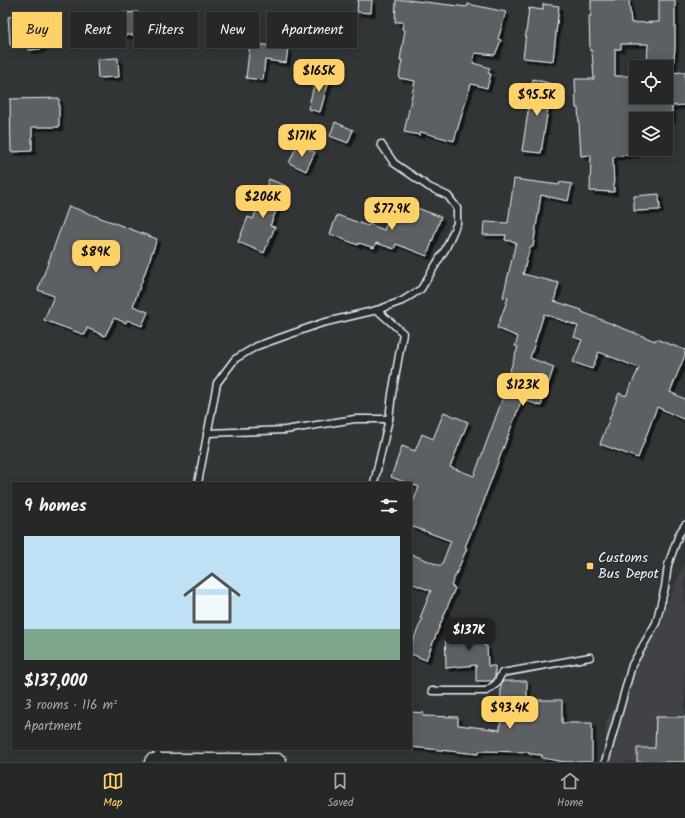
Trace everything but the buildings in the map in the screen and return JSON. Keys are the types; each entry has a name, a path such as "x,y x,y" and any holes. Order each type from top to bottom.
{"street":[{"path":"153,762 278,762"}],"lane":[{"path":"198,482 217,384 235,359 257,346 322,323 377,310 402,301 421,289 446,248 457,223 457,208 448,196 429,187 394,163 381,144"},
{"path":"374,482 389,419 403,333 377,310"},
{"path":"207,433 285,430 355,419 389,419"},
{"path":"605,762 632,665 656,622 665,587 668,565 679,534 685,525"},
{"path":"432,691 486,691 496,684 502,673 590,657"},
{"path":"157,750 159,762"}],"shaded area":[{"path":"685,562 685,762 605,762 606,722 658,625"}],"place":[{"name":"Customs Bus Depot","path":"590,566"}]}
